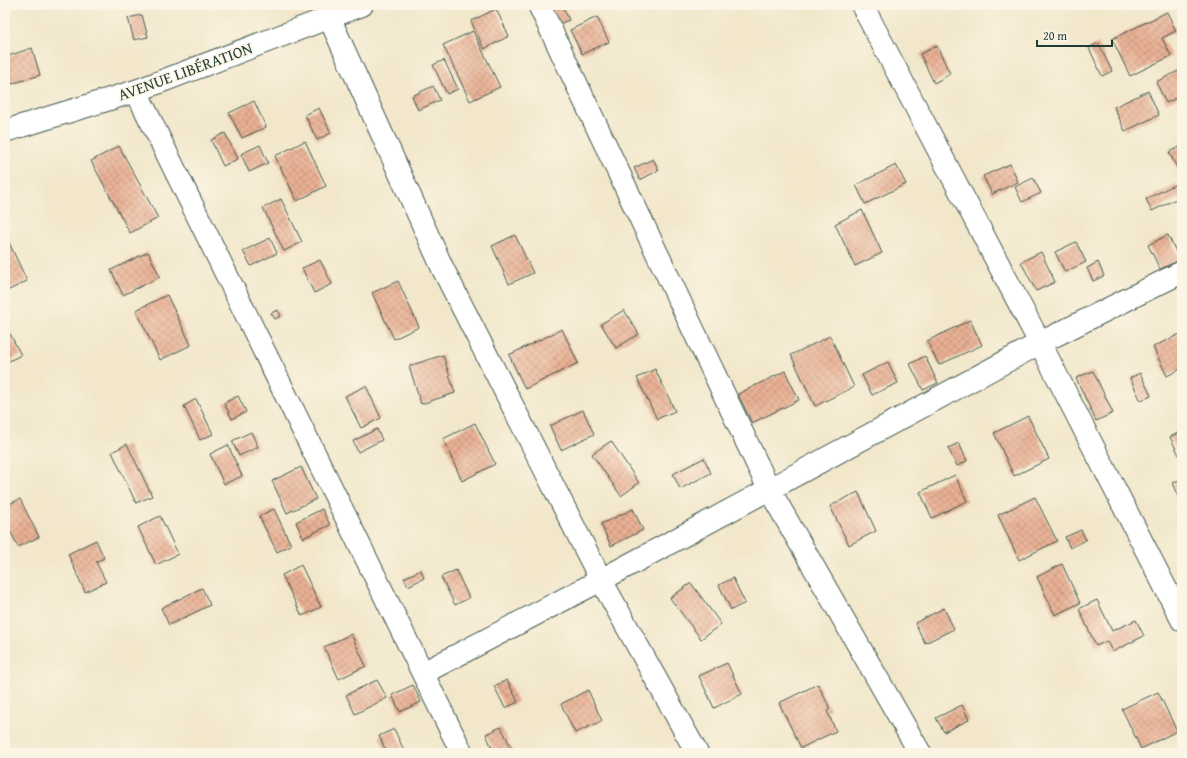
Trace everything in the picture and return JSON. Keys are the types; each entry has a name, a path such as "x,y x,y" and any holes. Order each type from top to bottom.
{"street":[{"name":"AVENUE LIBÉRATION","path":"5,131 136,91 362,5"},
{"path":"539,5 769,489 920,753"},
{"path":"862,5 1040,343 1182,620"},
{"path":"329,17 443,269 601,580 698,753"},
{"path":"136,91 462,753"},
{"path":"423,673 601,580 1040,343 1182,272"}],"building":[{"path":"562,5 569,20 559,24 552,9"},
{"path":"643,5 657,5 646,11"},
{"path":"496,9 509,36 484,49 471,21"},
{"path":"1167,12 1176,31 1162,38 1171,56 1130,76 1112,39"},
{"path":"142,15 148,37 134,40 128,18"},
{"path":"597,17 609,42 582,54 570,30"},
{"path":"473,31 500,87 470,101 443,45"},
{"path":"1098,43 1112,71 1102,76 1089,48"},
{"path":"937,46 950,74 934,83 920,54"},
{"path":"32,48 40,75 5,86 5,57"},
{"path":"444,60 458,89 447,94 433,65"},
{"path":"1182,69 1182,95 1166,103 1156,82"},
{"path":"433,86 440,100 418,110 412,96"},
{"path":"1148,91 1159,115 1125,131 1114,107"},
{"path":"254,101 266,127 242,138 229,113"},
{"path":"319,108 331,133 317,140 305,115"},
{"path":"225,133 238,159 223,166 211,140"},
{"path":"305,141 326,186 297,201 275,156"},
{"path":"260,145 268,163 249,172 241,154"},
{"path":"119,146 158,218 130,233 91,161"},
{"path":"1182,146 1182,178 1169,152"},
{"path":"653,159 659,170 640,180 634,168"},
{"path":"1010,164 1018,182 992,194 983,176"},
{"path":"896,165 906,184 865,204 856,185"},
{"path":"1033,178 1041,193 1022,202 1015,187"},
{"path":"1176,184 1182,196 1152,211 1146,199"},
{"path":"281,199 302,242 284,251 263,208"},
{"path":"862,210 882,253 855,266 835,224"},
{"path":"5,234 27,281 5,292"},
{"path":"515,235 533,273 509,284 492,246"},
{"path":"1168,235 1180,260 1160,269 1148,245"},
{"path":"270,238 277,253 251,266 243,251"},
{"path":"1076,242 1086,262 1065,272 1055,252"},
{"path":"148,252 160,277 123,295 111,270"},
{"path":"1041,252 1055,282 1036,291 1021,262"},
{"path":"320,260 332,284 314,293 302,268"},
{"path":"1098,262 1104,276 1093,281 1087,268"},
{"path":"398,281 419,327 394,339 372,293"},
{"path":"167,295 191,345 160,360 136,310"},
{"path":"278,310 281,316 275,319 271,313"},
{"path":"624,310 639,334 616,348 601,324"},
{"path":"970,320 982,345 939,365 927,341"},
{"path":"562,329 578,363 525,389 509,355"},
{"path":"1182,333 1182,368 1167,376 1153,347"},
{"path":"10,334 21,355 5,363 5,336"},
{"path":"830,336 854,387 815,406 791,355"},
{"path":"443,355 455,393 421,404 409,366"},
{"path":"925,356 938,383 923,390 910,364"},
{"path":"888,362 898,383 872,395 862,375"},
{"path":"655,369 675,411 657,419 637,378"},
{"path":"785,371 799,400 752,423 738,394"},
{"path":"1093,371 1113,413 1096,421 1076,378"},
{"path":"1140,373 1151,396 1141,401 1130,378"},
{"path":"366,386 381,418 361,428 345,396"},
{"path":"238,396 246,412 232,419 224,403"},
{"path":"196,399 213,434 200,440 184,406"},
{"path":"583,410 594,434 561,450 550,426"},
{"path":"1028,416 1049,459 1014,476 994,433"},
{"path":"475,423 495,464 462,481 443,439"},
{"path":"377,429 382,440 358,452 353,441"},
{"path":"1182,431 1182,461 1170,437"},
{"path":"251,432 258,447 239,456 232,441"},
{"path":"611,441 639,483 621,496 592,454"},
{"path":"959,443 967,461 957,466 948,448"},
{"path":"127,444 152,496 136,503 112,452"},
{"path":"228,445 242,476 224,484 210,454"},
{"path":"704,458 711,473 680,489 673,474"},
{"path":"301,467 316,499 287,513 272,481"},
{"path":"955,475 967,501 932,518 920,492"},
{"path":"1181,479 1182,498 1180,499 1173,483"},
{"path":"858,492 876,531 849,545 830,506"},
{"path":"1035,497 1057,541 1019,560 998,515"},
{"path":"20,499 39,537 18,547 5,520 5,506"},
{"path":"274,509 291,545 277,552 259,516"},
{"path":"322,509 330,525 303,538 296,522"},
{"path":"633,509 643,530 611,546 601,524"},
{"path":"160,516 178,554 156,565 138,527"},
{"path":"1081,530 1086,540 1070,548 1065,537"},
{"path":"96,540 104,558 96,562 106,582 85,592 68,554"},
{"path":"1062,564 1080,603 1055,615 1037,577"},
{"path":"301,565 321,607 302,616 282,575"},
{"path":"421,570 424,578 408,586 404,578"},
{"path":"456,570 469,598 455,605 441,577"},
{"path":"733,578 745,603 731,610 719,585"},
{"path":"691,583 721,624 701,639 670,598"},
{"path":"202,588 210,605 169,625 161,608"},
{"path":"1097,600 1112,631 1136,620 1144,636 1112,652 1107,641 1096,646 1079,609"},
{"path":"944,608 954,629 925,643 915,623"},
{"path":"351,634 366,666 339,679 324,647"},
{"path":"727,663 742,694 714,708 699,676"},
{"path":"377,680 387,698 355,714 346,695"},
{"path":"507,680 518,702 505,708 494,686"},
{"path":"818,684 830,709 827,711 836,731 801,748 779,703"},
{"path":"413,685 421,702 400,712 392,695"},
{"path":"588,690 602,721 575,733 561,704"},
{"path":"1158,692 1177,731 1141,749 1122,709"},
{"path":"962,705 969,720 944,732 936,718"},
{"path":"501,727 514,753 494,753 486,734"},
{"path":"394,729 406,753 387,753 379,736"}]}
